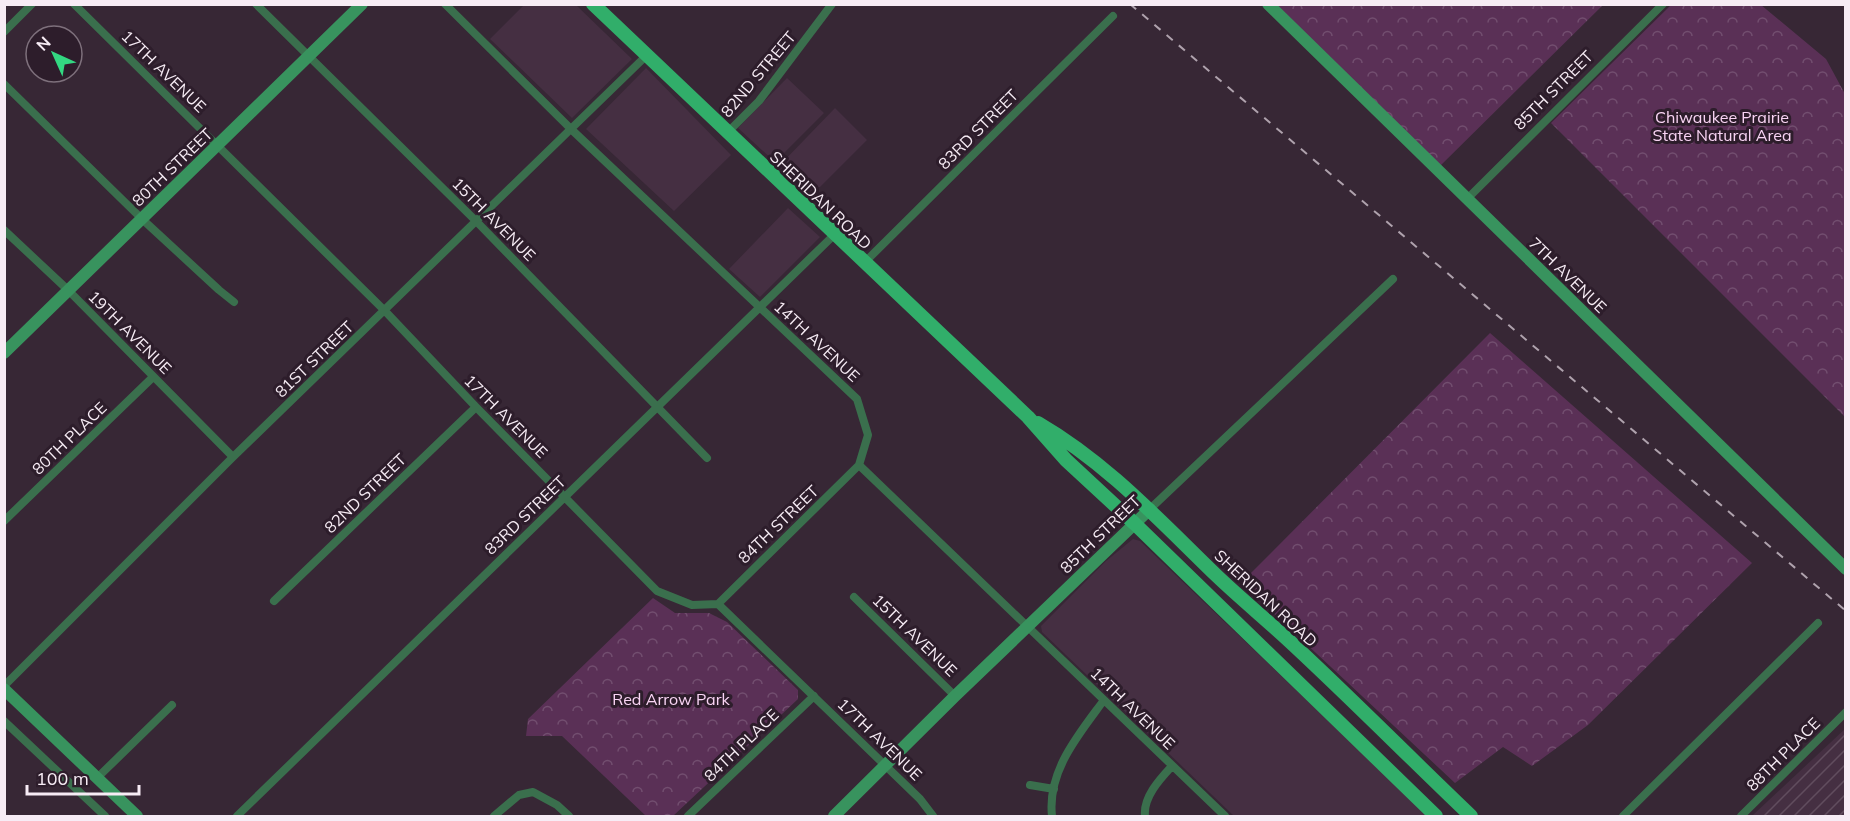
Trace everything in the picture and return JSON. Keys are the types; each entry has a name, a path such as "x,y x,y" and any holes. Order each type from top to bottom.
{"main road":[{"name":"SHERIDAN ROAD","path":"593,4 1028,417 1066,460 1436,816"},
{"name":"SHERIDAN ROAD","path":"1028,417 1063,438 1119,481 1471,816"}],"street":[{"path":"4,32 32,4"},
{"name":"17TH AVENUE","path":"74,4 385,311 657,591 692,605 718,604 920,799 933,816"},
{"name":"15TH AVENUE","path":"256,4 477,222 707,458"},
{"name":"80TH STREET","path":"4,353 362,4"},
{"name":"14TH AVENUE","path":"445,4 572,130 857,399 868,435 859,465 1225,816"},
{"name":"82ND STREET","path":"727,133 759,101 832,4"},
{"name":"7TH AVENUE","path":"1268,4 1845,569"},
{"name":"85TH STREET","path":"1467,199 1663,4"},
{"name":"83RD STREET","path":"864,263 1113,16"},
{"name":"81ST STREET","path":"4,687 233,457 647,56"},
{"path":"4,84 142,219 234,302"},
{"name":"19TH AVENUE","path":"4,230 68,290 233,457"},
{"name":"83RD STREET","path":"237,816 834,235"},
{"name":"85TH STREET","path":"834,816 1027,626 1393,279"},
{"name":"80TH PLACE","path":"4,521 153,377"},
{"name":"82ND STREET","path":"274,601 476,407"},
{"name":"84TH STREET","path":"718,604 859,465"},
{"name":"15TH AVENUE","path":"854,597 955,696"},
{"path":"1623,816 1818,623"},
{"path":"4,687 137,816"},
{"name":"84TH PLACE","path":"688,816 814,696"},
{"path":"1052,816 1054,789 1065,755 1104,700"},
{"path":"97,778 172,705"},
{"name":"88TH PLACE","path":"1741,816 1845,712"},
{"path":"4,721 105,816"},
{"path":"1145,816 1155,784 1172,766"},
{"path":"1030,785 1054,789"},
{"path":"494,816 519,795 533,792 557,805 569,816"}],"shaded area":[{"path":"524,5 576,5 632,59 572,118 490,39"},
{"path":"646,68 731,155 674,211 586,129"},
{"path":"787,78 824,113 775,162 738,128"},
{"path":"835,108 867,140 820,187 815,187 807,195 779,166"},
{"path":"788,208 820,237 760,297 729,269"},
{"path":"1133,539 1140,541 1428,816 1234,816 1042,632 1041,626 1106,561"},
{"path":"1845,729 1845,816 1752,816"}],"green space":[{"path":"1271,5 1603,5 1439,167"},
{"name":"Chiwaukee Prairie State Natural Area","path":"1671,5 1761,5 1826,59 1845,94 1845,417 1551,123"},
{"path":"1490,333 1752,563 1588,725 1532,766 1503,747 1455,783 1241,583"},
{"name":"Red Arrow Park","path":"653,598 675,613 709,613 727,622 798,690 798,699 673,816 646,816 562,736 526,736 528,719"}],"railway":[{"path":"1130,4 1846,611"}]}
